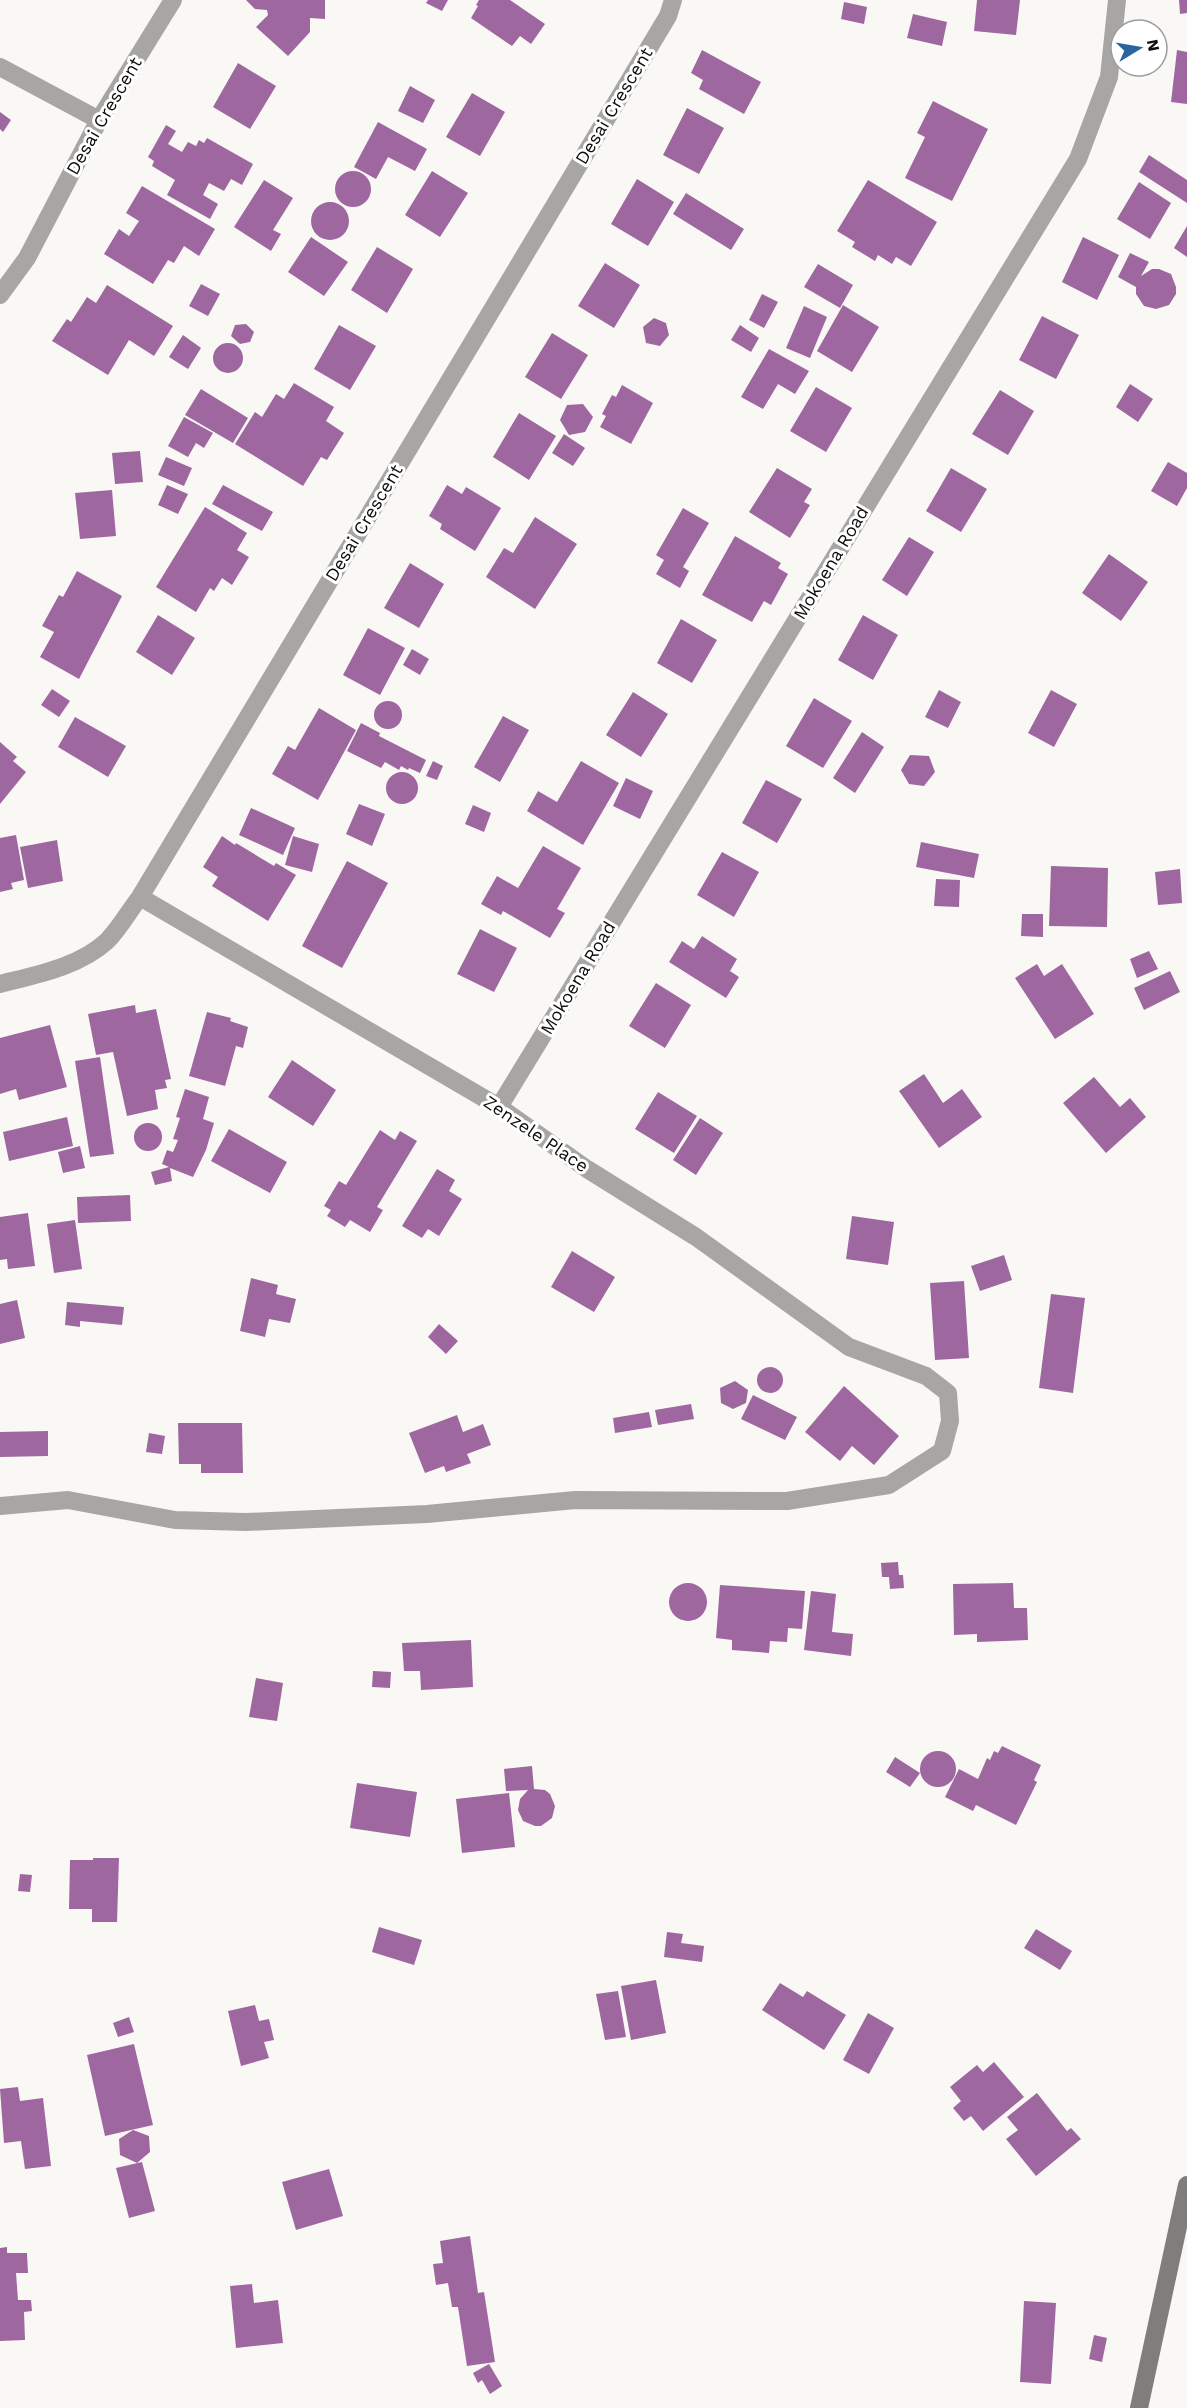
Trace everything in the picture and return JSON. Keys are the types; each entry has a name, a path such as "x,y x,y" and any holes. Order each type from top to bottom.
{"street":[{"name":"Desai Crescent","path":"0,295 27,258 99,120 173,0"},
{"name":"Desai Crescent","path":"0,984 40,974 75,961 106,941 140,897 668,16 673,0"},
{"name":"Mokoena Road","path":"499,1107 1078,159 1109,77 1117,0"},
{"path":"0,67 99,120"},
{"name":"Zenzele Place","path":"0,1506 68,1500 175,1520 246,1522 427,1514 575,1500 787,1501 889,1485 942,1451 950,1421 948,1393 926,1376 849,1347 696,1237 587,1169 499,1107 140,897"},
{"path":"1139,2408 1187,2185"}],"building":[{"path":"246,0 325,0 325,19 310,18 310,32 288,56 256,27 268,15 267,10 255,9"},
{"path":"428,0 448,0 442,11 426,3"},
{"path":"479,0 510,0 545,24 531,44 520,36 512,46 471,18"},
{"path":"977,0 1020,0 1016,35 974,31"},
{"path":"1179,0 1187,0 1187,13 1180,14"},
{"path":"844,2 867,7 864,24 841,19"},
{"path":"913,14 947,22 942,46 907,38"},
{"path":"702,50 761,82 744,114 699,89 703,80 691,73"},
{"path":"1177,50 1187,52 1187,104 1171,102"},
{"path":"238,63 276,86 250,129 213,107"},
{"path":"410,86 435,100 423,123 398,111"},
{"path":"472,93 505,112 480,156 446,137"},
{"path":"933,101 988,129 952,201 905,178 925,137 917,133"},
{"path":"687,108 724,128 699,174 663,155"},
{"path":"0,112 11,120 3,132 0,129"},
{"path":"378,122 427,149 415,171 388,157 376,179 354,167"},
{"path":"166,125 176,131 168,144 182,152 188,142 196,146 199,140 204,143 207,138 253,164 242,185 231,179 224,191 209,183 203,195 218,204 210,219 167,195 175,180 152,166 154,161 148,157"},
{"path":"1149,155 1187,180 1187,203 1139,172"},
{"path":"353,171 365,177 371,189 365,201 353,207 341,201 335,189 341,177"},
{"path":"432,171 468,193 440,237 405,215"},
{"path":"637,179 674,202 648,246 611,224"},
{"path":"264,180 293,198 273,230 281,234 271,251 234,227"},
{"path":"868,180 937,222 911,266 896,257 892,264 878,255 875,261 852,247 855,242 837,231"},
{"path":"1139,182 1171,203 1150,239 1117,219"},
{"path":"142,186 215,229 199,256 184,246 174,263 168,260 153,284 104,254 119,229 129,236 139,221 126,213"},
{"path":"686,193 744,229 731,250 673,214"},
{"path":"330,202 343,208 349,221 343,234 330,240 317,234 311,221 317,208"},
{"path":"1187,226 1187,257 1174,248"},
{"path":"311,237 348,262 324,296 288,272"},
{"path":"1083,237 1119,255 1097,300 1062,282"},
{"path":"377,247 413,269 387,313 351,290"},
{"path":"1130,253 1149,262 1141,276 1152,269 1171,274 1176,294 1169,305 1156,309 1144,306 1136,294 1136,287 1118,277"},
{"path":"605,263 640,285 614,328 578,306"},
{"path":"818,264 853,285 840,308 804,287"},
{"path":"201,284 220,294 208,316 189,306"},
{"path":"107,285 173,326 154,356 129,340 108,375 52,341 67,319 71,322 87,297 96,303"},
{"path":"762,294 778,302 764,328 749,320"},
{"path":"843,305 879,327 852,372 817,351"},
{"path":"804,306 827,317 810,358 786,348"},
{"path":"1042,316 1079,335 1056,379 1019,360"},
{"path":"654,318 666,323 669,335 660,346 646,343 643,327"},
{"path":"246,324 254,332 250,342 240,344 231,336 235,325"},
{"path":"339,325 376,346 350,390 314,369"},
{"path":"740,325 759,338 751,352 731,340"},
{"path":"552,333 588,355 561,399 525,377"},
{"path":"183,335 201,348 188,369 169,357"},
{"path":"228,343 234,344 242,352 242,364 234,372 228,373 222,372 214,364 213,358 214,352 222,344"},
{"path":"769,349 809,371 795,394 778,384 763,409 741,397"},
{"path":"294,383 334,407 326,421 344,433 327,460 321,457 303,486 235,444 255,412 262,417 276,394 284,399"},
{"path":"1130,384 1153,399 1138,422 1116,407"},
{"path":"622,385 653,403 631,444 600,427 606,416 602,414 612,395 616,397"},
{"path":"816,387 852,408 826,452 790,431"},
{"path":"201,389 248,418 233,443 185,415"},
{"path":"1000,390 1034,411 1008,455 972,434"},
{"path":"583,404 593,417 585,432 569,435 560,420 567,405"},
{"path":"519,413 556,436 529,480 493,457"},
{"path":"184,417 213,433 204,448 196,443 188,457 168,446"},
{"path":"564,434 585,448 573,466 552,453"},
{"path":"140,451 143,482 115,484 112,453"},
{"path":"166,457 192,468 184,486 158,475"},
{"path":"1168,462 1187,473 1187,488 1177,506 1151,491"},
{"path":"777,468 812,489 804,502 810,505 790,538 749,512"},
{"path":"951,468 987,489 961,532 926,511"},
{"path":"167,485 188,494 178,514 158,505"},
{"path":"223,485 273,512 262,531 212,504"},
{"path":"447,485 462,494 466,487 501,508 475,551 440,529 442,524 429,516"},
{"path":"112,490 116,536 80,539 75,493"},
{"path":"205,507 247,533 237,550 249,557 232,585 222,578 214,591 210,588 196,612 156,587"},
{"path":"683,508 709,523 683,567 689,571 680,588 656,574 664,560 656,555"},
{"path":"535,517 577,544 535,609 486,577 504,548 513,553"},
{"path":"735,536 781,563 778,568 788,574 771,605 764,601 752,622 702,595"},
{"path":"909,537 934,552 907,596 882,580"},
{"path":"1109,554 1148,582 1121,621 1082,593"},
{"path":"410,563 444,584 419,628 384,608"},
{"path":"77,571 122,596 79,679 40,657 54,632 42,626 59,595 63,597"},
{"path":"158,615 195,638 172,675 136,652"},
{"path":"863,615 898,635 873,680 838,660"},
{"path":"681,619 717,640 692,683 657,663"},
{"path":"368,628 405,648 380,695 343,675"},
{"path":"412,649 429,659 420,675 403,665"},
{"path":"52,689 70,701 59,717 41,705"},
{"path":"939,690 961,702 948,728 925,717"},
{"path":"1051,690 1077,704 1054,747 1028,733"},
{"path":"633,692 668,714 641,757 606,735"},
{"path":"814,698 852,721 823,768 786,746"},
{"path":"388,701 398,705 402,715 398,725 388,729 378,725 374,715 378,705"},
{"path":"319,708 356,730 318,800 272,774 288,746 295,750"},
{"path":"503,716 529,730 500,782 474,767"},
{"path":"75,717 126,746 108,777 58,747"},
{"path":"361,723 380,733 379,736 426,760 420,773 401,766 399,770 385,762 381,768 347,751"},
{"path":"862,732 884,747 855,793 833,778"},
{"path":"0,742 17,757 13,761 26,772 0,804"},
{"path":"910,755 929,756 935,772 924,786 909,784 901,770"},
{"path":"433,761 443,766 437,780 426,776"},
{"path":"581,761 619,783 583,845 527,811 538,791 557,802"},
{"path":"402,772 413,777 418,788 413,799 402,804 391,799 386,788 391,777"},
{"path":"626,778 653,791 640,819 613,806"},
{"path":"766,780 802,799 777,843 742,823"},
{"path":"359,804 385,814 372,846 346,834"},
{"path":"473,805 491,813 484,832 465,824"},
{"path":"251,808 295,828 283,855 239,835"},
{"path":"16,835 24,880 11,883 13,889 0,892 0,838"},
{"path":"222,836 274,866 276,863 296,875 268,921 212,886 218,877 203,867"},
{"path":"293,836 319,844 312,872 285,865"},
{"path":"57,840 63,881 28,888 20,847"},
{"path":"921,842 979,854 974,878 916,867"},
{"path":"543,846 581,868 557,909 565,913 550,938 503,911 501,915 481,904 497,876 518,888"},
{"path":"722,852 759,872 734,917 697,895"},
{"path":"347,861 388,883 342,968 302,946"},
{"path":"1051,866 1108,868 1107,927 1049,926"},
{"path":"1180,869 1182,903 1158,905 1155,872"},
{"path":"936,879 960,880 959,907 934,906"},
{"path":"1022,914 1043,914 1043,937 1021,936"},
{"path":"480,929 517,948 494,992 457,974"},
{"path":"702,936 737,959 730,971 739,977 726,998 669,962 682,941 694,949"},
{"path":"1149,951 1158,969 1137,978 1130,959"},
{"path":"1037,964 1044,976 1062,964 1094,1014 1055,1039 1015,978"},
{"path":"1170,971 1180,992 1144,1010 1134,988"},
{"path":"656,983 691,1005 665,1048 629,1026"},
{"path":"135,1005 136,1013 156,1009 171,1079 165,1080 167,1088 155,1090 158,1109 127,1116 113,1052 96,1055 88,1014"},
{"path":"207,1012 231,1018 230,1021 248,1027 243,1048 236,1046 225,1086 189,1076"},
{"path":"50,1025 67,1087 19,1100 16,1089 0,1094 0,1038"},
{"path":"100,1057 114,1154 90,1157 75,1061"},
{"path":"292,1060 336,1090 313,1126 268,1097"},
{"path":"924,1074 943,1103 962,1089 982,1117 939,1148 899,1091"},
{"path":"1094,1077 1120,1107 1130,1098 1146,1117 1106,1153 1063,1103"},
{"path":"185,1089 209,1097 203,1119 214,1123 206,1150 193,1177 170,1168 172,1181 155,1185 151,1172 169,1167 162,1164 167,1150 173,1152 178,1140 173,1139 180,1118 176,1117"},
{"path":"658,1092 697,1116 674,1153 635,1129"},
{"path":"67,1117 73,1146 9,1161 3,1132"},
{"path":"700,1118 723,1133 696,1175 673,1160"},
{"path":"148,1123 158,1127 162,1137 158,1147 148,1151 138,1147 134,1137 138,1127"},
{"path":"229,1129 287,1162 270,1193 211,1161"},
{"path":"380,1130 395,1140 400,1131 417,1141 377,1207 383,1210 370,1232 350,1220 345,1227 327,1216 331,1210 324,1206 339,1181 346,1185"},
{"path":"80,1146 85,1168 63,1173 58,1152"},
{"path":"437,1169 455,1180 449,1191 462,1199 439,1236 428,1229 422,1238 402,1226"},
{"path":"130,1195 131,1221 78,1223 77,1197"},
{"path":"28,1213 35,1266 8,1269 7,1259 0,1260 0,1217"},
{"path":"852,1216 894,1222 888,1265 846,1259"},
{"path":"75,1220 82,1269 54,1273 47,1224"},
{"path":"572,1251 615,1277 594,1312 551,1287"},
{"path":"1004,1255 1012,1280 980,1291 971,1266"},
{"path":"251,1278 278,1285 276,1294 296,1299 290,1323 269,1319 265,1337 240,1331"},
{"path":"964,1281 969,1358 935,1360 930,1283"},
{"path":"1051,1294 1085,1298 1073,1393 1039,1388"},
{"path":"17,1300 25,1338 0,1344 0,1304"},
{"path":"67,1302 124,1307 122,1325 80,1321 80,1327 65,1325"},
{"path":"439,1324 458,1341 446,1354 428,1337"},
{"path":"770,1367 779,1371 783,1380 779,1389 770,1393 761,1389 757,1380 761,1371"},
{"path":"735,1381 748,1390 746,1403 733,1409 721,1403 720,1388"},
{"path":"844,1386 899,1436 874,1465 852,1446 840,1461 805,1432"},
{"path":"753,1395 797,1417 785,1440 741,1419"},
{"path":"691,1404 694,1419 658,1425 655,1410"},
{"path":"649,1412 652,1427 615,1433 613,1418"},
{"path":"457,1415 463,1432 483,1424 491,1445 467,1454 471,1463 446,1472 444,1466 425,1473 409,1433"},
{"path":"178,1423 242,1423 243,1473 201,1473 201,1464 179,1464"},
{"path":"48,1431 48,1456 0,1457 0,1432"},
{"path":"149,1433 165,1436 162,1454 146,1452"},
{"path":"898,1562 899,1575 903,1575 904,1588 890,1589 889,1577 882,1577 881,1563"},
{"path":"688,1583 702,1588 707,1602 702,1616 688,1621 674,1616 669,1602 674,1588"},
{"path":"1013,1583 1014,1608 1027,1608 1028,1640 977,1642 977,1634 954,1635 953,1584"},
{"path":"720,1585 805,1591 802,1629 788,1628 787,1642 770,1641 769,1653 732,1650 732,1640 716,1638"},
{"path":"811,1591 836,1594 832,1632 853,1634 851,1656 804,1650"},
{"path":"471,1640 473,1687 421,1690 420,1671 404,1671 402,1643"},
{"path":"373,1671 391,1672 390,1688 372,1687"},
{"path":"256,1678 283,1683 277,1721 249,1717"},
{"path":"1002,1746 1041,1765 1034,1780 1037,1782 1016,1825 976,1805 973,1811 945,1797 959,1769 978,1779 987,1758 990,1760 994,1751 998,1753"},
{"path":"938,1751 950,1757 956,1769 950,1781 938,1787 926,1781 920,1769 926,1757"},
{"path":"895,1757 920,1773 910,1787 886,1772"},
{"path":"532,1766 534,1789 545,1790 550,1794 555,1806 552,1818 541,1826 523,1821 518,1810 520,1799 528,1790 506,1791 504,1769"},
{"path":"357,1783 417,1792 410,1837 350,1828"},
{"path":"509,1793 515,1847 462,1853 456,1799"},
{"path":"93,1858 119,1858 117,1922 92,1922 92,1909 69,1909 70,1860 93,1860"},
{"path":"20,1874 32,1875 30,1892 18,1891"},
{"path":"379,1927 422,1940 414,1965 372,1952"},
{"path":"1036,1929 1072,1951 1060,1970 1024,1948"},
{"path":"667,1932 683,1934 681,1943 704,1946 702,1962 664,1957"},
{"path":"656,1980 666,2033 631,2040 621,1986"},
{"path":"780,1983 803,1997 807,1991 846,2015 824,2050 762,2010"},
{"path":"618,1991 626,2037 605,2040 596,1994"},
{"path":"255,2005 259,2021 269,2019 274,2040 264,2042 269,2058 241,2066 228,2011"},
{"path":"868,2013 894,2028 869,2074 843,2060"},
{"path":"129,2017 134,2032 118,2037 113,2023"},
{"path":"134,2044 153,2125 105,2136 87,2055"},
{"path":"994,2062 1024,2097 983,2131 971,2116 964,2121 953,2108 961,2101 950,2087 977,2065 983,2072"},
{"path":"18,2087 20,2101 43,2098 51,2166 25,2169 21,2141 4,2143 0,2089"},
{"path":"1037,2093 1067,2131 1071,2128 1081,2139 1036,2176 1006,2139 1018,2130 1007,2117"},
{"path":"133,2130 149,2136 150,2152 137,2163 120,2155 119,2139"},
{"path":"142,2162 155,2211 129,2218 116,2168"},
{"path":"329,2169 343,2216 296,2230 282,2182"},
{"path":"470,2236 478,2293 484,2292 495,2362 467,2366 458,2307 452,2307 448,2283 436,2285 433,2264 443,2263 440,2241"},
{"path":"7,2247 7,2253 27,2253 28,2273 16,2273 18,2300 31,2300 32,2311 24,2312 25,2340 0,2341 0,2248"},
{"path":"252,2284 254,2303 278,2300 283,2343 236,2348 230,2286"},
{"path":"1024,2301 1056,2303 1051,2384 1020,2382"},
{"path":"1094,2335 1107,2338 1102,2362 1089,2359"},
{"path":"489,2364 502,2386 490,2394 482,2380 478,2383 473,2373"}]}
